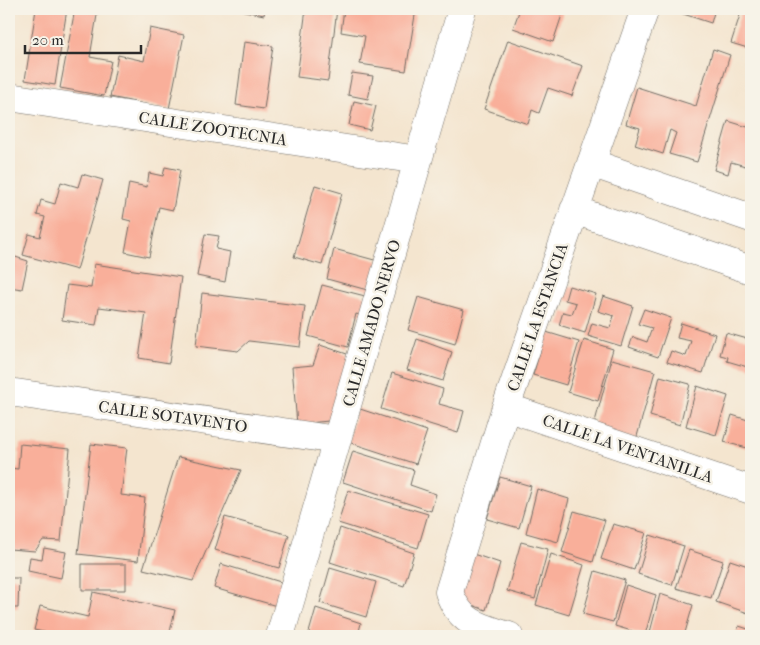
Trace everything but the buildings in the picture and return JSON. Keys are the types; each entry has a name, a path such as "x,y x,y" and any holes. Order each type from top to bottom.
{"street":[{"name":"CALLE AMADO NERVO","path":"280,636 462,9"},
{"name":"CALLE LA ESTANCIA","path":"509,636 470,623 454,606 449,592 506,406 645,9"},
{"name":"CALLE ZOOTECNIA","path":"9,96 418,160"},
{"path":"591,163 751,218"},
{"path":"574,210 751,270"},
{"name":"CALLE SOTAVENTO","path":"9,392 337,440"},
{"name":"CALLE LA VENTANILLA","path":"506,406 751,490"}]}
